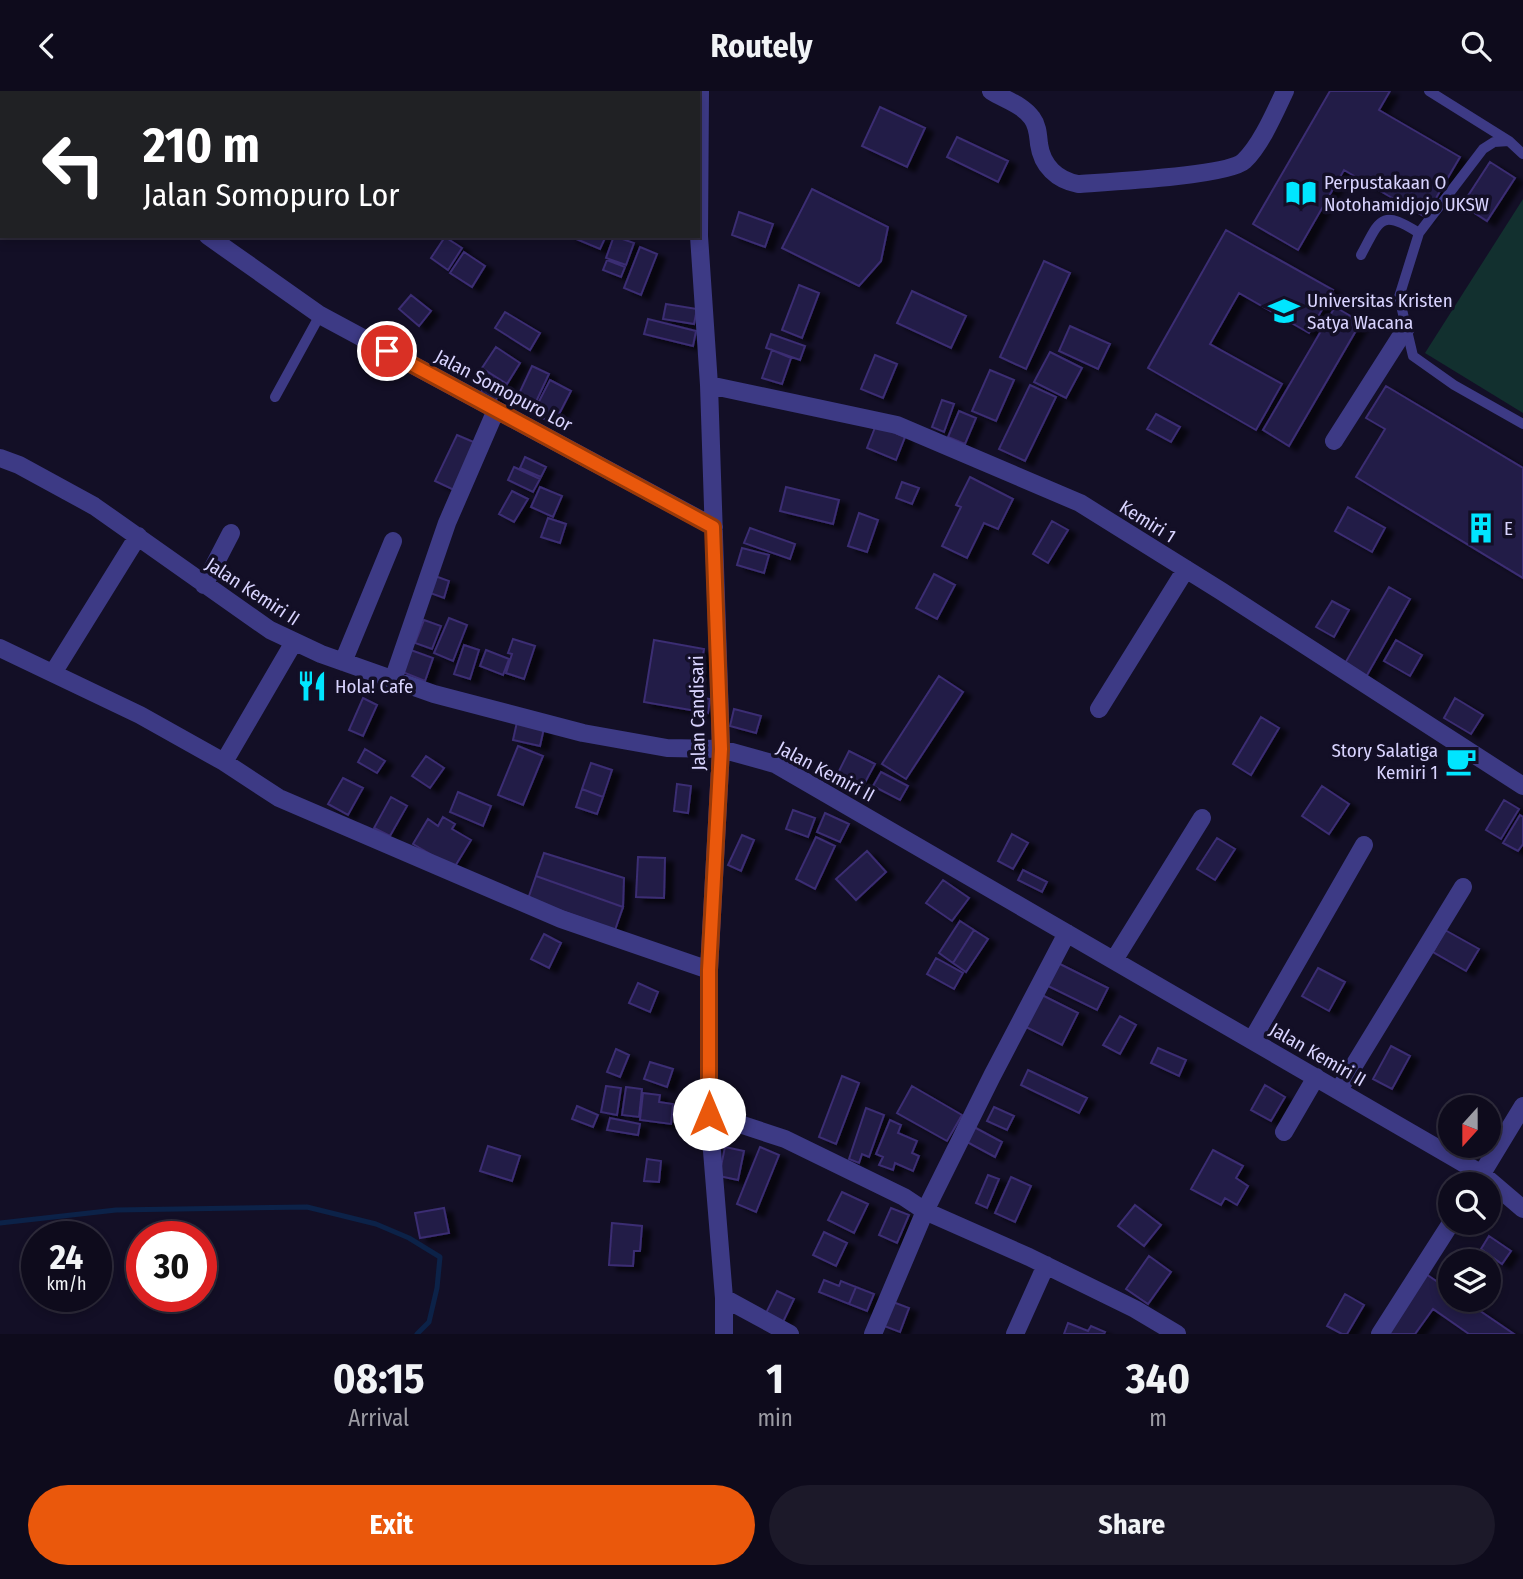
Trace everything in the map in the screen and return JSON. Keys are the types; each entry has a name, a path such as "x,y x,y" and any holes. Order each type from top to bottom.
{"street":[{"path":"991,91 1020,105 1038,131 1043,159 1056,176 1066,182 1078,184 1158,178 1231,168 1243,162 1250,153 1268,127 1285,91"},
{"name":"Jalan Somopuro Lor","path":"211,238 320,314 713,527"},
{"name":"Jalan Candisari","path":"698,238 709,385 721,749 709,970 709,1114 724,1298 724,1334"},
{"path":"1334,441 1406,328"},
{"name":"Kemiri 1","path":"709,385 897,425 1080,503 1523,786"},
{"path":"393,680 447,523 496,410"},
{"name":"Jalan Kemiri II","path":"0,458 57,485 138,537 270,630 343,662 434,694 583,733 667,748 721,749 775,764 1339,1090 1467,1172"},
{"path":"204,585 231,533"},
{"path":"54,673 138,537"},
{"path":"343,662 393,541"},
{"path":"1099,709 1186,569"},
{"path":"224,762 293,642"},
{"path":"0,648 140,715 224,762 279,798 561,919 709,970"},
{"path":"1114,960 1202,818"},
{"path":"1252,1040 1364,845"},
{"path":"1339,1090 1463,887"},
{"path":"873,1334 925,1211 1067,933"},
{"path":"1284,1132 1316,1077"},
{"path":"1482,1172 1523,1106"},
{"path":"709,1114 785,1139 904,1196 925,1211 1046,1265 1135,1309 1177,1334"},
{"name":"Jalan Kemiri II","path":"1501,1194 1523,1209"},
{"path":"1380,1334 1443,1235"},
{"path":"1015,1334 1046,1265"},
{"path":"724,1298 790,1334"}],"lane":[{"path":"1429,91 1509,141 1523,154"},
{"path":"1509,141 1494,142 1483,149 1419,233 1399,297 1413,356 1454,385 1523,424"},
{"path":"1361,255 1377,225 1386,220 1398,219 1419,233"},
{"path":"275,397 320,314"}],"green space":[{"path":"1523,199 1523,413 1425,353"}],"building":[{"name":"Perpustakaan O Notohamidjojo UKSW","path":"1330,91 1390,91 1379,110 1460,157 1425,217 1344,170 1298,250 1253,224"},
{"path":"880,107 925,128 907,167 862,146"},
{"path":"957,137 1008,161 998,182 947,157"},
{"path":"1490,162 1515,178 1487,221 1462,205"},
{"path":"812,189 888,227 881,261 859,286 782,248"},
{"path":"739,212 773,224 765,247 732,235"},
{"path":"1226,230 1333,290 1309,333 1239,293 1210,344 1282,384 1256,430 1148,368"},
{"path":"444,238 462,248 448,270 431,258"},
{"path":"574,238 605,238 600,249"},
{"path":"613,238 634,243 626,265 606,258"},
{"path":"640,247 657,254 641,295 624,288"},
{"path":"464,252 485,266 472,287 450,273"},
{"path":"607,260 625,267 621,277 603,270"},
{"path":"1044,261 1070,273 1026,369 1000,357"},
{"path":"799,285 819,293 802,338 782,330"},
{"path":"912,291 966,316 951,348 897,323"},
{"path":"411,295 431,311 419,326 399,309"},
{"path":"666,304 697,309 694,324 663,319"},
{"path":"1335,307 1361,322 1289,446 1263,430"},
{"path":"505,312 540,333 530,350 495,328"},
{"path":"648,319 696,331 693,346 644,334"},
{"path":"1070,326 1110,344 1098,369 1059,351"},
{"path":"771,334 805,346 800,360 766,348"},
{"path":"496,347 520,363 507,384 482,368"},
{"path":"772,350 791,358 782,384 762,378"},
{"path":"1050,352 1082,368 1066,398 1034,382"},
{"path":"875,355 897,364 883,398 861,389"},
{"path":"532,366 549,374 534,406 517,398"},
{"path":"482,368 507,384 495,401 481,392 486,385 476,378"},
{"path":"990,370 1014,380 996,421 972,411"},
{"path":"550,380 571,391 554,424 533,413"},
{"path":"1030,385 1056,397 1025,461 999,449"},
{"name":"E","path":"1386,386 1523,468 1523,578 1356,477 1385,429 1366,418"},
{"path":"942,400 954,404 944,432 932,427"},
{"path":"959,411 976,418 965,444 948,437"},
{"path":"1156,414 1180,427 1171,442 1147,429"},
{"path":"876,425 905,437 896,460 867,448"},
{"path":"457,435 476,443 454,490 435,481"},
{"path":"525,457 546,467 541,477 520,468"},
{"path":"514,467 540,479 533,492 508,480"},
{"path":"970,477 1013,499 998,529 984,523 967,558 942,546 961,507 956,505"},
{"path":"902,482 919,488 912,504 896,498"},
{"path":"540,487 562,496 553,517 531,507"},
{"path":"786,487 839,500 833,524 780,511"},
{"path":"512,491 528,499 514,522 499,514"},
{"path":"1348,507 1385,528 1372,552 1335,531"},
{"path":"859,513 878,520 867,552 848,546"},
{"path":"548,518 566,524 560,543 541,537"},
{"path":"1052,521 1068,530 1048,563 1033,554"},
{"path":"750,528 795,544 790,559 744,543"},
{"path":"742,548 769,555 764,573 737,565"},
{"path":"934,574 955,585 937,619 916,608"},
{"path":"435,576 449,581 444,598 430,593"},
{"path":"1389,587 1410,599 1366,677 1344,665"},
{"path":"1332,601 1349,610 1334,637 1316,627"},
{"path":"449,618 467,625 453,661 434,653"},
{"path":"424,620 441,626 432,649 415,643"},
{"path":"513,639 535,646 524,679 506,673"},
{"path":"654,640 704,649 696,697 710,699 708,713 644,702"},
{"path":"1396,640 1422,655 1410,676 1384,661"},
{"path":"464,645 479,650 470,679 454,674"},
{"path":"408,649 433,658 425,681 400,671"},
{"path":"486,650 509,659 503,675 480,666"},
{"path":"939,676 963,692 906,779 882,764"},
{"path":"363,698 377,705 363,736 349,730"},
{"path":"1455,698 1483,715 1471,734 1444,718"},
{"path":"734,709 761,716 756,733 730,726"},
{"path":"1261,717 1279,728 1251,775 1233,764"},
{"path":"517,722 544,728 540,746 513,740"},
{"path":"518,746 543,756 523,805 498,795"},
{"path":"365,749 385,761 377,773 358,762"},
{"path":"849,751 875,764 862,788 837,775"},
{"path":"426,756 444,768 430,788 412,776"},
{"path":"591,763 612,770 603,797 582,789"},
{"path":"881,772 908,786 900,800 873,786"},
{"path":"343,778 363,788 348,815 328,804"},
{"path":"677,784 691,786 688,813 674,811"},
{"path":"1322,786 1349,804 1329,834 1302,816"},
{"path":"582,789 603,797 597,814 576,807"},
{"path":"458,792 491,806 483,826 450,812"},
{"path":"391,797 407,806 390,836 374,828"},
{"path":"1504,800 1519,809 1501,839 1486,830"},
{"path":"793,810 815,818 808,837 786,829"},
{"path":"825,813 849,824 840,842 817,832"},
{"path":"1520,815 1523,817 1523,844 1518,851 1503,843"},
{"path":"443,817 455,824 452,829 471,840 454,868 413,844 428,819 438,826"},
{"path":"1012,834 1028,843 1013,869 998,861"},
{"path":"742,835 754,840 741,871 728,865"},
{"path":"816,837 835,846 815,889 796,879"},
{"path":"1217,838 1235,849 1215,880 1197,869"},
{"path":"867,851 886,872 856,900 836,879"},
{"path":"544,853 624,878 623,907 536,876"},
{"path":"638,857 665,858 664,898 636,897"},
{"path":"1023,870 1047,882 1042,892 1018,880"},
{"path":"536,876 623,907 615,930 528,899"},
{"path":"943,880 969,898 952,921 926,903"},
{"path":"960,921 974,930 953,963 939,953"},
{"path":"974,930 988,939 966,972 953,963"},
{"path":"1445,930 1479,949 1466,971 1433,952"},
{"path":"544,934 561,943 549,968 531,959"},
{"path":"936,958 963,973 954,989 927,974"},
{"path":"1058,963 1108,988 1097,1010 1046,985"},
{"path":"1318,968 1345,982 1329,1011 1302,996"},
{"path":"638,983 658,992 650,1012 629,1003"},
{"path":"1042,995 1078,1013 1062,1045 1026,1027"},
{"path":"1120,1016 1136,1025 1120,1054 1103,1045"},
{"path":"1391,1046 1410,1056 1392,1089 1373,1079"},
{"path":"1158,1048 1186,1060 1179,1076 1151,1063"},
{"path":"616,1049 629,1055 620,1077 607,1072"},
{"path":"650,1062 673,1069 667,1087 644,1079"},
{"path":"1028,1070 1087,1098 1079,1113 1021,1085"},
{"path":"842,1076 859,1083 836,1144 819,1137"},
{"path":"1265,1085 1285,1097 1271,1121 1251,1110"},
{"path":"606,1086 621,1088 617,1115 601,1112"},
{"path":"912,1086 962,1115 947,1141 897,1113"},
{"path":"626,1087 642,1089 639,1117 622,1115"},
{"path":"643,1093 660,1095 659,1102 673,1104 671,1124 640,1120"},
{"path":"577,1106 598,1115 593,1127 572,1119"},
{"path":"994,1107 1014,1116 1007,1130 987,1121"},
{"path":"866,1108 884,1115 869,1157 862,1154 859,1163 849,1159"},
{"path":"610,1118 640,1124 638,1135 607,1130"},
{"path":"890,1120 901,1125 898,1133 917,1141 912,1153 919,1156 913,1171 895,1163 893,1170 879,1165 883,1157 876,1154"},
{"path":"974,1127 1002,1142 995,1157 967,1142"},
{"path":"488,1146 520,1156 512,1181 480,1171"},
{"path":"725,1147 744,1151 738,1180 719,1176"},
{"path":"760,1147 779,1155 756,1212 737,1204"},
{"path":"1213,1150 1243,1166 1236,1178 1248,1186 1237,1205 1225,1198 1221,1205 1191,1189"},
{"path":"647,1159 661,1161 659,1182 644,1181"},
{"path":"988,1175 999,1179 987,1208 976,1203"},
{"path":"1011,1177 1031,1186 1015,1222 995,1213"},
{"path":"842,1192 868,1204 854,1233 828,1220"},
{"path":"1135,1205 1161,1225 1144,1246 1118,1226"},
{"path":"444,1208 449,1233 420,1238 415,1213"},
{"path":"891,1208 909,1215 897,1243 879,1235"},
{"path":"612,1223 642,1226 640,1251 634,1251 633,1266 609,1265"},
{"path":"824,1232 847,1243 836,1266 813,1255"},
{"path":"1489,1236 1511,1251 1502,1264 1501,1249 1481,1249"},
{"path":"1149,1256 1171,1272 1148,1304 1126,1289"},
{"path":"1423,1272 1438,1282 1438,1312 1482,1312 1514,1334 1469,1334 1433,1309 1415,1334 1389,1334"},
{"path":"824,1280 839,1286 841,1281 856,1287 849,1304 819,1292"},
{"path":"856,1287 874,1294 867,1311 849,1304"},
{"path":"777,1291 794,1299 783,1322 766,1313"},
{"path":"1345,1294 1364,1305 1347,1334 1342,1334 1327,1326"},
{"path":"893,1302 909,1308 900,1332 884,1326"},
{"path":"1068,1323 1088,1331 1091,1326 1105,1332 1064,1334"}],"waterway":[{"path":"0,1223 116,1210 307,1207 376,1224 409,1238 440,1257 437,1288 429,1322 417,1334"}],"place":[{"name":"Perpustakaan O Notohamidjojo UKSW","path":"1301,193"},
{"name":"Universitas Kristen Satya Wacana","path":"1284,311"},
{"name":"E","path":"1481,528"},
{"name":"Hola! Cafe","path":"312,686"},
{"name":"Story Salatiga Kemiri 1","path":"1461,761"}],"route":[{"path":"387,351 713,527 721,749 709,970 709,1114"}]}
